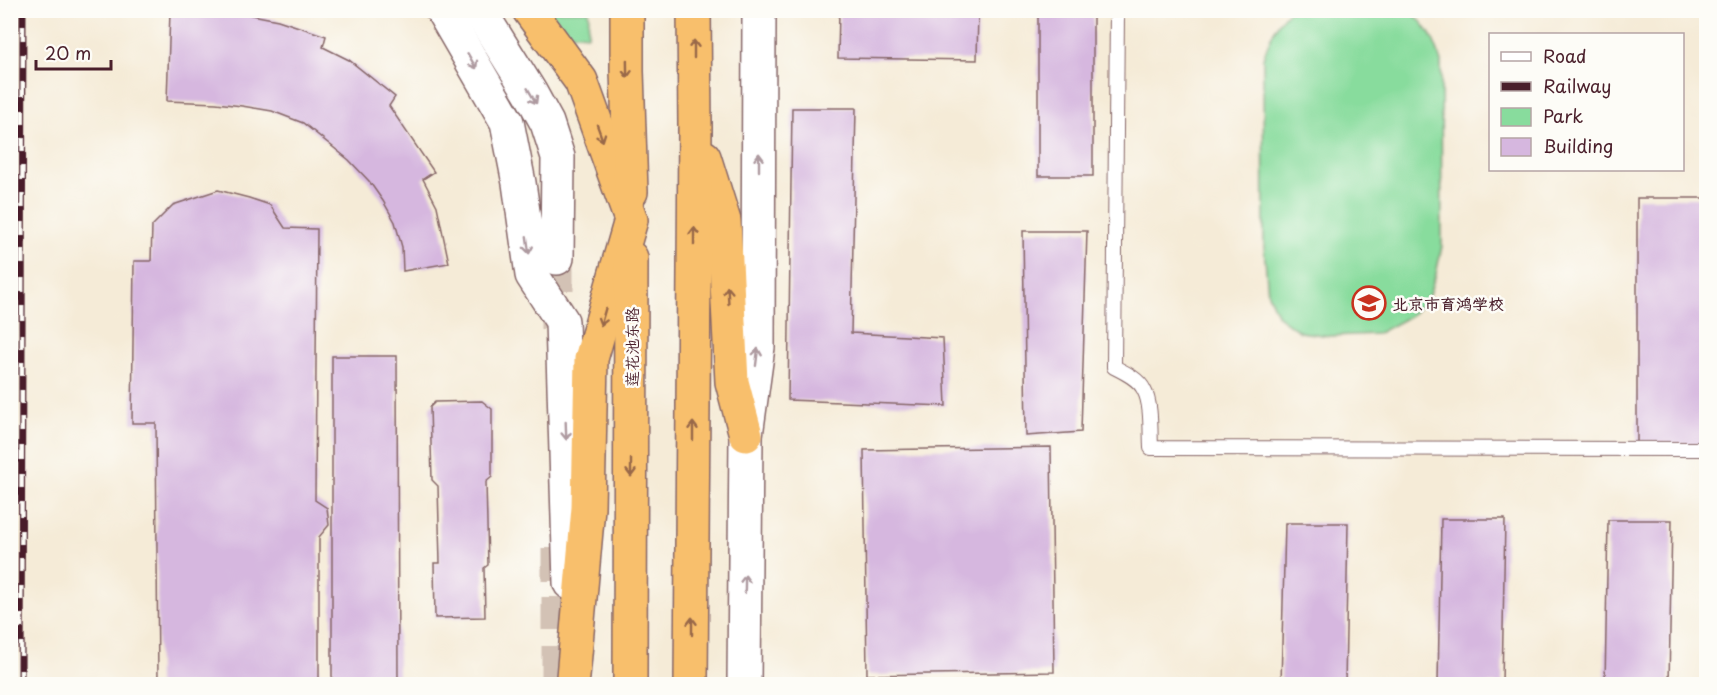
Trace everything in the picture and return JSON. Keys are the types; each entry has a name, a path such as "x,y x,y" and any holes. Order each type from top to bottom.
{"highway":[{"path":"529,10 581,81 631,220 591,359 588,508 573,680"},
{"name":"莲花池东路","path":"627,10 631,220 630,684"},
{"path":"691,684 694,10"},
{"path":"695,128 724,221 732,382 746,435"}],"street":[{"path":"442,10 507,122 519,183 532,275 562,321 573,680"},
{"path":"478,10 548,123 558,157 557,258"},
{"path":"744,684 746,435 758,347 759,10"}],"lane":[{"path":"1116,10 1114,367 1127,373 1144,389 1148,401 1151,448 1707,449"}],"green space":[{"path":"1291,10 1409,11 1430,34 1441,62 1442,246 1436,274 1429,295 1412,315 1377,334 1330,336 1300,332 1278,316 1268,294 1264,247 1263,58 1277,25"},
{"path":"548,11 589,11 588,35 566,33"}],"building":[{"path":"193,10 247,14 278,20 326,36 323,47 349,60 395,97 389,106 434,172 423,179 437,206 449,263 403,271 402,247 395,222 383,201 369,181 349,160 303,123 272,111 242,106 167,101 170,12"},
{"path":"839,10 978,10 977,60 838,58"},
{"path":"1038,10 1093,10 1093,176 1038,176"},
{"path":"792,108 856,108 851,333 943,338 946,406 788,400"},
{"path":"218,190 270,205 285,228 317,229 315,500 327,508 329,525 319,537 319,684 158,684 156,423 132,423 134,261 151,261 152,226 173,205"},
{"path":"1637,198 1706,198 1706,444 1637,444"},
{"path":"1023,231 1087,231 1081,432 1026,436"},
{"path":"332,356 397,356 398,684 332,684"},
{"path":"482,401 492,409 492,477 486,482 488,565 484,568 485,617 435,618 434,563 440,563 438,486 432,480 430,407 435,402"},
{"path":"1051,447 1054,672 867,675 864,450"},
{"path":"1441,519 1505,519 1502,684 1438,684"},
{"path":"1608,520 1672,520 1669,684 1605,684"},
{"path":"1285,523 1348,523 1345,684 1281,684"}],"tunnel":[{"path":"557,258 557,329"},
{"path":"558,548 558,684"}],"railway":[{"path":"21,684 23,10"}],"place":[{"name":"北京市育鸿学校","path":"1369,303"}]}
